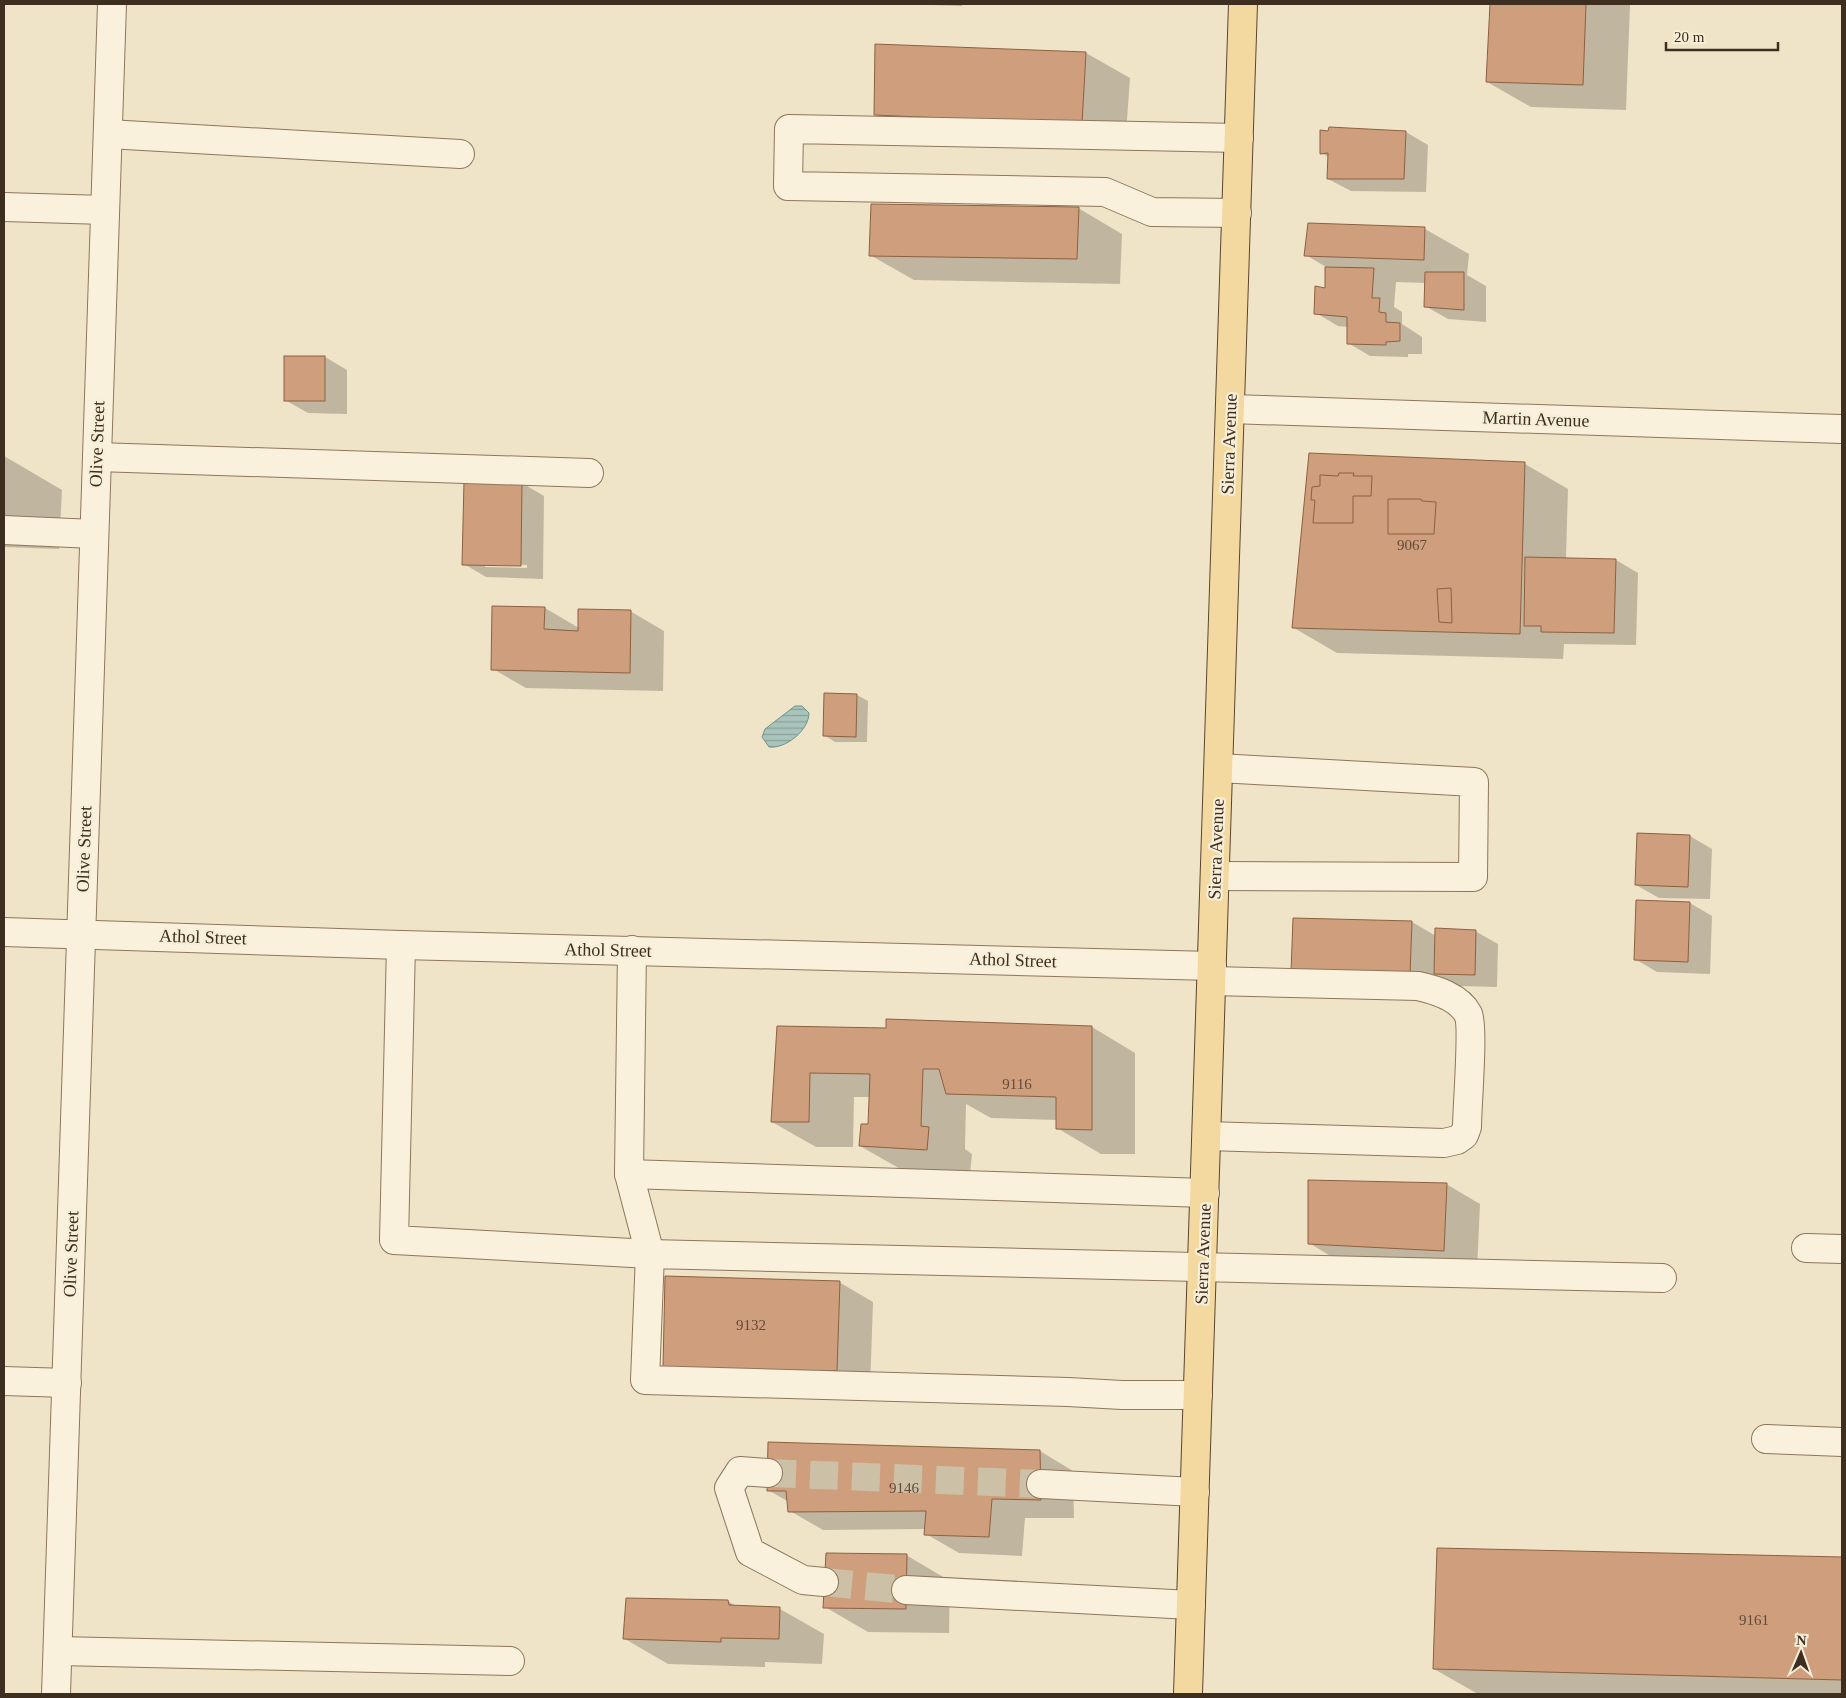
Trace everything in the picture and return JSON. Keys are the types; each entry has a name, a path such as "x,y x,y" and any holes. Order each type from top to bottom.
{"main road":[{"name":"Sierra Avenue","path":"1188,1694 1243,4"}],"street":[{"name":"Olive Street","path":"56,1694 112,4"},
{"path":"1237,213 1152,212 1105,192 788,186 789,129 1239,138"},
{"path":"108,134 460,154"},
{"path":"4,207 105,210"},
{"name":"Martin Avenue","path":"1230,409 1842,428"},
{"path":"97,457 589,473"},
{"path":"4,530 94,534"},
{"path":"1215,876 1473,877 1474,782 1219,768"},
{"name":"Athol Street","path":"4,932 401,945 632,950 1212,973 1418,986 1434,990 1461,1004 1467,1012 1470,1020 1467,1127 1464,1135 1457,1140 1444,1143 1206,1136"},
{"path":"401,945 394,1240 650,1254 1662,1278"},
{"path":"632,950 629,1174 650,1254 645,1380 1122,1395 1198,1395"},
{"path":"629,1174 1205,1193"},
{"path":"1806,1248 1842,1249"},
{"path":"4,1381 66,1383"},
{"path":"1766,1439 1842,1442"},
{"path":"768,1473 740,1471 729,1488 750,1552 802,1580 824,1582"},
{"path":"1041,1484 1195,1492"},
{"path":"906,1590 1191,1605"},
{"path":"58,1651 510,1661"}],"water":[{"path":"795,706 802,706 809,713 805,726 789,742 776,747 769,747 762,737 765,729"}],"building":[{"path":"1490,4 1586,4 1583,85 1486,82"},
{"path":"875,44 1086,52 1082,124 874,115"},
{"path":"1329,127 1406,131 1404,179 1327,179 1328,153 1320,154 1320,130 1328,131"},
{"path":"871,204 1079,207 1077,259 869,256"},
{"path":"1308,223 1425,227 1424,260 1304,256"},
{"path":"1325,267 1374,268 1372,298 1380,298 1379,312 1386,313 1386,322 1400,323 1400,341 1386,342 1386,345 1347,344 1347,317 1314,314 1315,286 1325,288"},
{"path":"1425,272 1464,272 1464,310 1424,307"},
{"path":"284,356 325,356 325,401 284,401"},
{"path":"1309,453 1525,462 1520,634 1292,628"},
{"path":"1339,473 1354,473 1353,476 1372,476 1371,496 1353,496 1353,523 1313,523 1315,500 1311,500 1312,487 1320,486 1320,475 1338,476"},
{"path":"464,481 522,482 521,566 462,565"},
{"path":"1388,499 1421,499 1422,501 1436,502 1434,534 1388,534"},
{"path":"1525,557 1616,559 1614,633 1541,632 1541,626 1524,626"},
{"path":"1451,588 1452,623 1439,622 1437,589"},
{"path":"492,606 545,607 544,629 578,631 578,609 631,610 630,673 491,670"},
{"path":"824,693 857,694 856,737 823,736"},
{"path":"1637,833 1690,835 1688,887 1635,885"},
{"path":"1636,900 1690,902 1688,962 1634,960"},
{"path":"1293,918 1412,921 1410,975 1291,972"},
{"path":"1435,928 1476,930 1475,975 1434,974"},
{"path":"886,1019 1092,1026 1092,1130 1056,1129 1056,1097 946,1094 939,1069 923,1069 921,1126 929,1127 927,1150 859,1146 861,1124 868,1124 870,1074 810,1073 809,1122 771,1122 777,1026 886,1028"},
{"path":"1308,1180 1447,1183 1444,1251 1308,1244"},
{"path":"665,1276 840,1281 837,1371 663,1368"},
{"path":"768,1442 1040,1450 1041,1500 992,1499 989,1537 924,1535 926,1511 788,1512 786,1491 767,1491"},
{"path":"1437,1548 1842,1557 1842,1680 1433,1669"},
{"path":"826,1553 907,1554 906,1609 823,1608"},
{"path":"626,1598 728,1600 729,1605 780,1607 779,1639 721,1638 721,1642 623,1639"}],"tunnel":[{"path":"768,1473 1041,1484"},
{"path":"824,1582 906,1590"}]}
